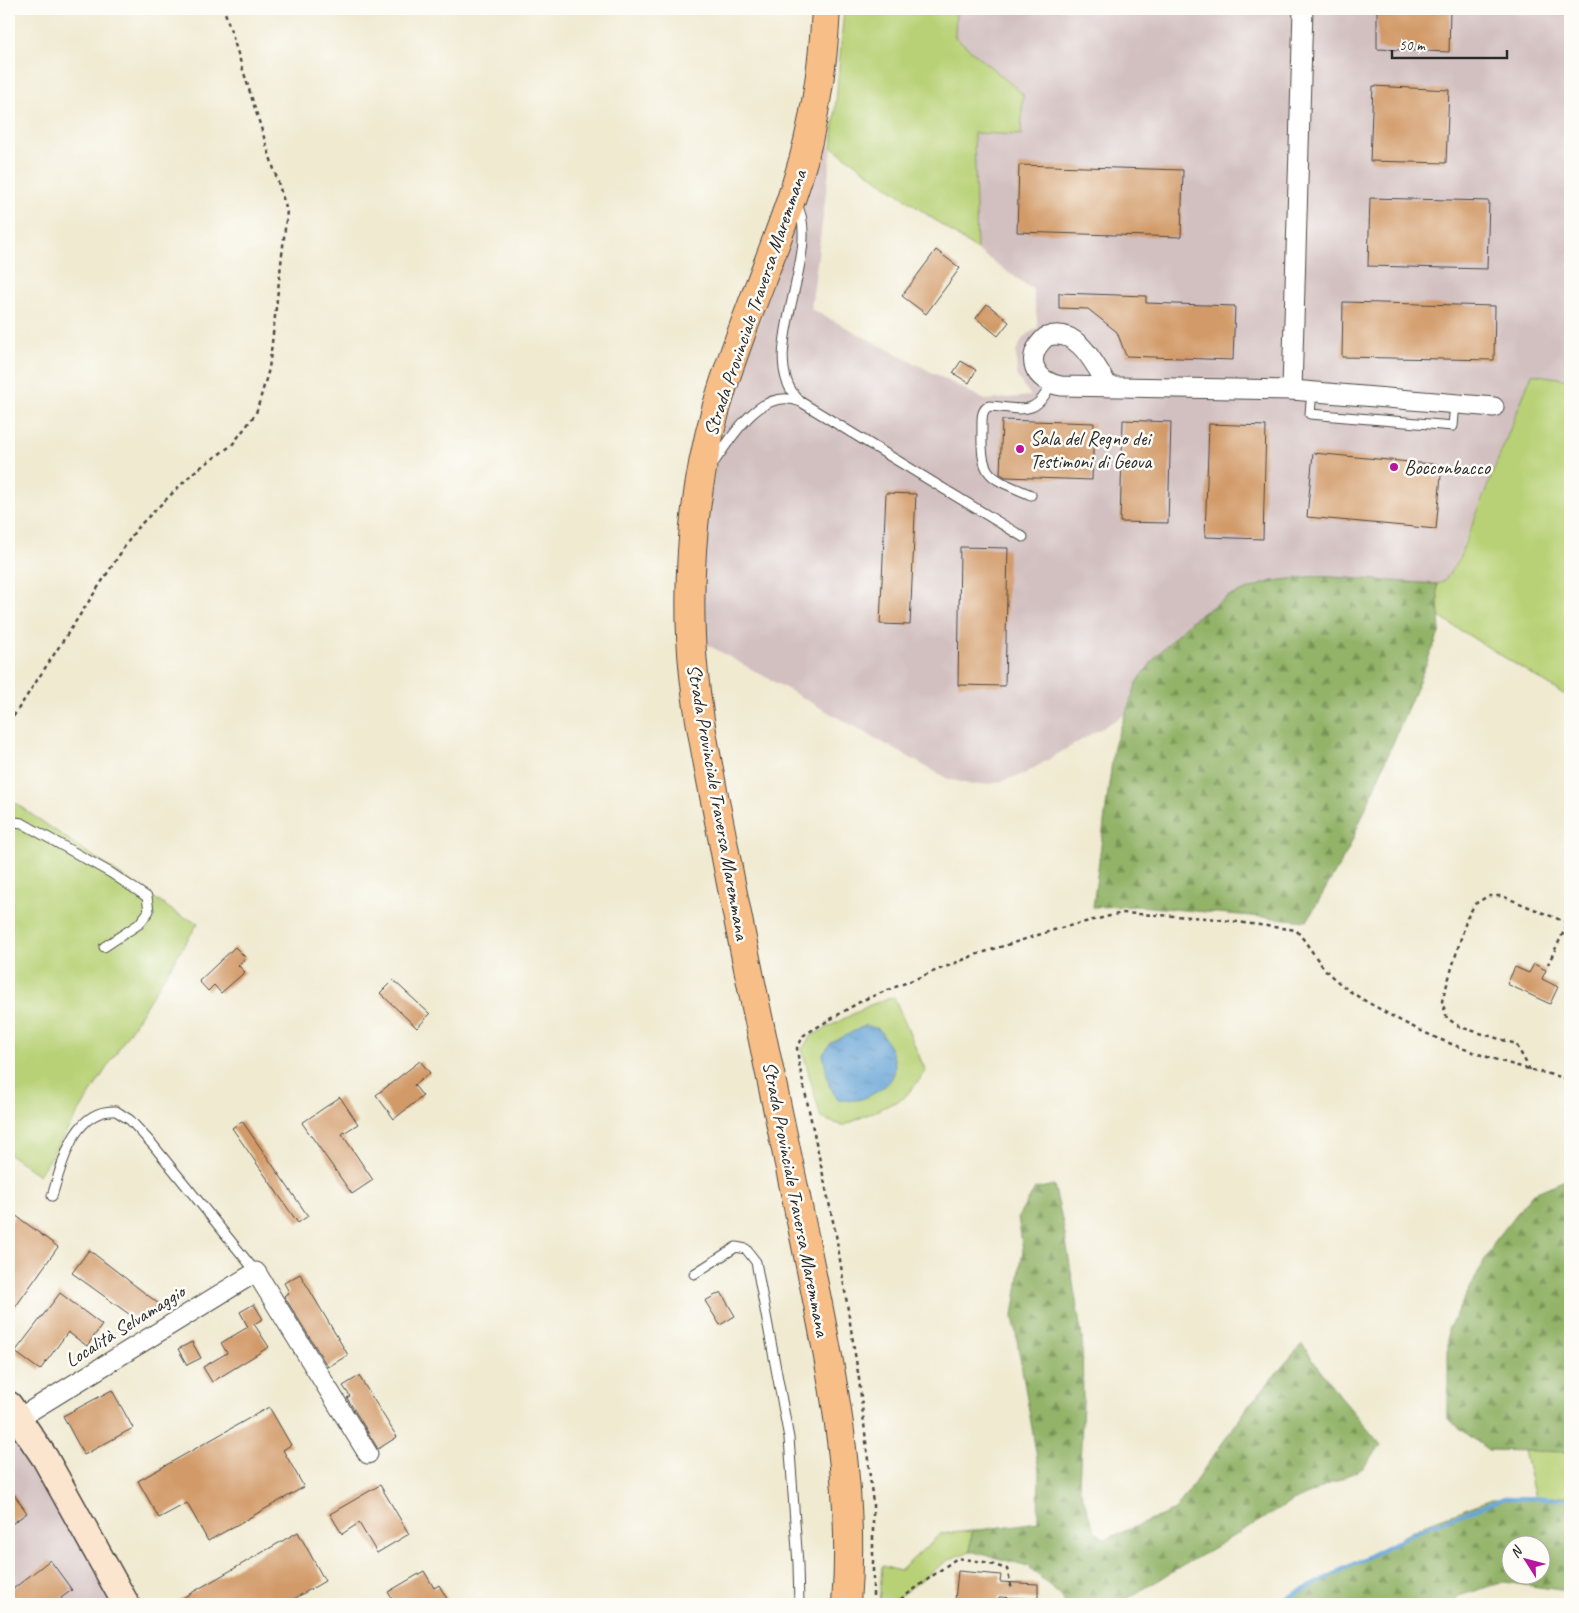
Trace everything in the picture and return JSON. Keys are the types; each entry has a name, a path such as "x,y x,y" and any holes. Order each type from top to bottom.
{"main road":[{"name":"Strada Provinciale Traversa Maremmana","path":"826,9 816,106 792,197 721,394 701,479 695,520 690,580 691,640 695,682 728,869 816,1295 838,1411 848,1511 846,1604"}],"street":[{"path":"1292,390 1303,9"},
{"path":"1108,386 1094,363 1082,348 1069,337 1058,335 1046,337 1032,360 1035,371 1051,384 1108,386 1312,391 1494,407"},
{"path":"256,1272 368,1454"},
{"name":"Località Selvamaggio","path":"13,1414 256,1272"},
{"path":"13,1414 62,1487 126,1604"}],"lane":[{"path":"792,197 802,217 803,234 789,312 784,366 790,390 801,402"},
{"path":"1031,495 1001,482 984,465 982,454 983,412 989,406 1030,408 1037,406 1044,400 1051,384"},
{"path":"701,479 748,419 761,406 777,398 788,397 801,402 1023,537"},
{"path":"9,821 22,823 111,873 147,897 149,911 143,920 104,947"},
{"path":"52,1196 64,1158 76,1134 95,1114 116,1111 130,1120 153,1145 256,1272"},
{"path":"694,1274 736,1247 746,1249 756,1262 789,1438 799,1604"}],"path":[{"path":"9,723 137,528 194,472 232,445 256,413 263,394 269,369 287,211 224,9"},
{"path":"1530,1070 1516,1044 1460,1027 1447,1018 1442,1001 1467,918 1475,904 1488,896 1502,896 1568,923 1548,964"},
{"path":"873,1604 873,1504 859,1379 836,1236 797,1048 804,1035 863,1000 974,955 1057,928 1122,914 1208,918 1296,930 1324,968 1360,998 1410,1028 1453,1046 1530,1070 1570,1079"},
{"path":"894,1604 957,1558 984,1562 1007,1569 1012,1590"}],"shaded area":[{"path":"956,9 1570,9 1570,380 1532,374 1452,572 1443,582 1437,584 1317,576 1137,682 1124,715 1024,774 996,783 973,785 948,779 701,641 704,538 720,434 820,144 832,147 811,309 985,400 1031,396 1017,377 1016,352 1023,338 1038,327 1033,290 977,250 974,133 1023,94 955,37"},
{"path":"9,1405 126,1604 9,1604"}],"green space":[{"path":"844,9 956,9 955,37 1023,94 1021,135 974,133 977,250 832,147"},
{"path":"1532,374 1570,380 1570,698 1439,617 1437,584 1443,582 1457,563"},
{"path":"1317,576 1437,584 1440,631 1348,850 1307,921 1139,906 1093,907 1114,746 1137,682 1158,654 1192,620 1229,596 1272,581"},
{"path":"9,799 179,915 198,923 39,1175 9,1154"},
{"path":"894,997 926,1072 904,1098 843,1126 821,1118 802,1049 811,1036 870,1005"},
{"path":"1570,1178 1570,1452 1488,1450 1448,1419 1448,1329 1496,1240 1532,1194"},
{"path":"1054,1185 1063,1223 1082,1337 1083,1403 1079,1486 1095,1532 1106,1539 1175,1510 1250,1404 1302,1344 1338,1394 1381,1445 1363,1468 1293,1501 1118,1604 1065,1604 1063,1598 1028,1566 970,1551 972,1531 1038,1522 1039,1470 1013,1316 1023,1250 1018,1217 1035,1189"},
{"path":"1524,1451 1570,1452 1570,1495 1535,1499"},
{"path":"1570,1495 1570,1589 1560,1590 1532,1586 1552,1586 1552,1536 1502,1536 1502,1583 1459,1596 1451,1604 1273,1604 1352,1565 1429,1522 1492,1499 1535,1499"},
{"path":"972,1531 970,1551 948,1560 897,1598 879,1603 882,1566 900,1571 940,1534"}],"water":[{"path":"866,1025 879,1029 889,1046 895,1062 895,1070 887,1084 867,1097 855,1100 838,1100 829,1085 823,1054 831,1043"}],"building":[{"path":"1377,9 1450,9 1449,52 1377,49"},
{"path":"1373,86 1449,90 1446,163 1370,161"},
{"path":"1019,165 1183,170 1181,237 1017,232"},
{"path":"1370,198 1489,201 1487,269 1368,266"},
{"path":"936,250 960,268 926,314 902,296"},
{"path":"1059,293 1146,296 1146,303 1235,306 1233,360 1126,356 1117,332 1088,309 1059,308"},
{"path":"1343,302 1495,306 1494,360 1342,357"},
{"path":"987,304 1009,322 998,336 976,318"},
{"path":"961,361 976,370 969,383 953,373"},
{"path":"1002,420 1094,423 1092,480 1006,477 1000,474"},
{"path":"1123,420 1171,422 1168,523 1120,522"},
{"path":"1209,424 1266,426 1263,539 1205,537"},
{"path":"1313,453 1442,465 1436,529 1307,517"},
{"path":"886,493 916,494 910,625 880,624"},
{"path":"960,547 1008,548 1005,686 958,685"},
{"path":"235,947 246,958 238,965 245,972 221,993 214,985 208,991 199,981"},
{"path":"1534,964 1546,970 1542,979 1558,987 1550,1004 1507,984 1515,967 1529,973"},
{"path":"393,980 430,1014 417,1028 380,993"},
{"path":"420,1061 430,1073 414,1085 423,1096 394,1119 376,1095"},
{"path":"340,1097 358,1124 342,1134 373,1180 352,1194 302,1123"},
{"path":"242,1121 308,1216 298,1223 232,1128"},
{"path":"15,1215 58,1247 9,1316 9,1224"},
{"path":"89,1250 159,1304 152,1313 148,1311 140,1322 72,1273"},
{"path":"300,1274 348,1355 328,1367 284,1296 289,1292 284,1283"},
{"path":"721,1292 735,1316 720,1325 705,1301"},
{"path":"60,1293 102,1325 87,1346 68,1332 40,1370 15,1352"},
{"path":"254,1304 263,1319 254,1324 269,1347 212,1382 203,1367 227,1353 221,1343 248,1327 240,1312"},
{"path":"192,1342 201,1358 187,1365 178,1349"},
{"path":"359,1376 397,1437 378,1449 347,1398 350,1396 343,1386"},
{"path":"112,1390 133,1428 84,1455 63,1416"},
{"path":"269,1407 291,1445 283,1450 304,1487 208,1541 187,1503 159,1518 138,1481"},
{"path":"380,1485 409,1534 377,1553 359,1523 342,1534 330,1514"},
{"path":"9,1487 27,1513 9,1526"},
{"path":"298,1532 325,1581 285,1604 172,1604"},
{"path":"50,1560 72,1590 61,1598 65,1604 9,1604 9,1592"},
{"path":"424,1571 434,1588 439,1585 450,1604 395,1604 388,1592"},
{"path":"958,1571 1001,1575 1000,1582 1038,1584 1038,1599 999,1597 998,1604 955,1600"}],"waterway":[{"path":"1276,1604 1424,1528 1505,1498 1570,1499"}],"place":[{"name":"Sala del Regno dei Testimoni di Geova","path":"1020,449"},
{"name":"Bocconbacco","path":"1394,467"}]}
